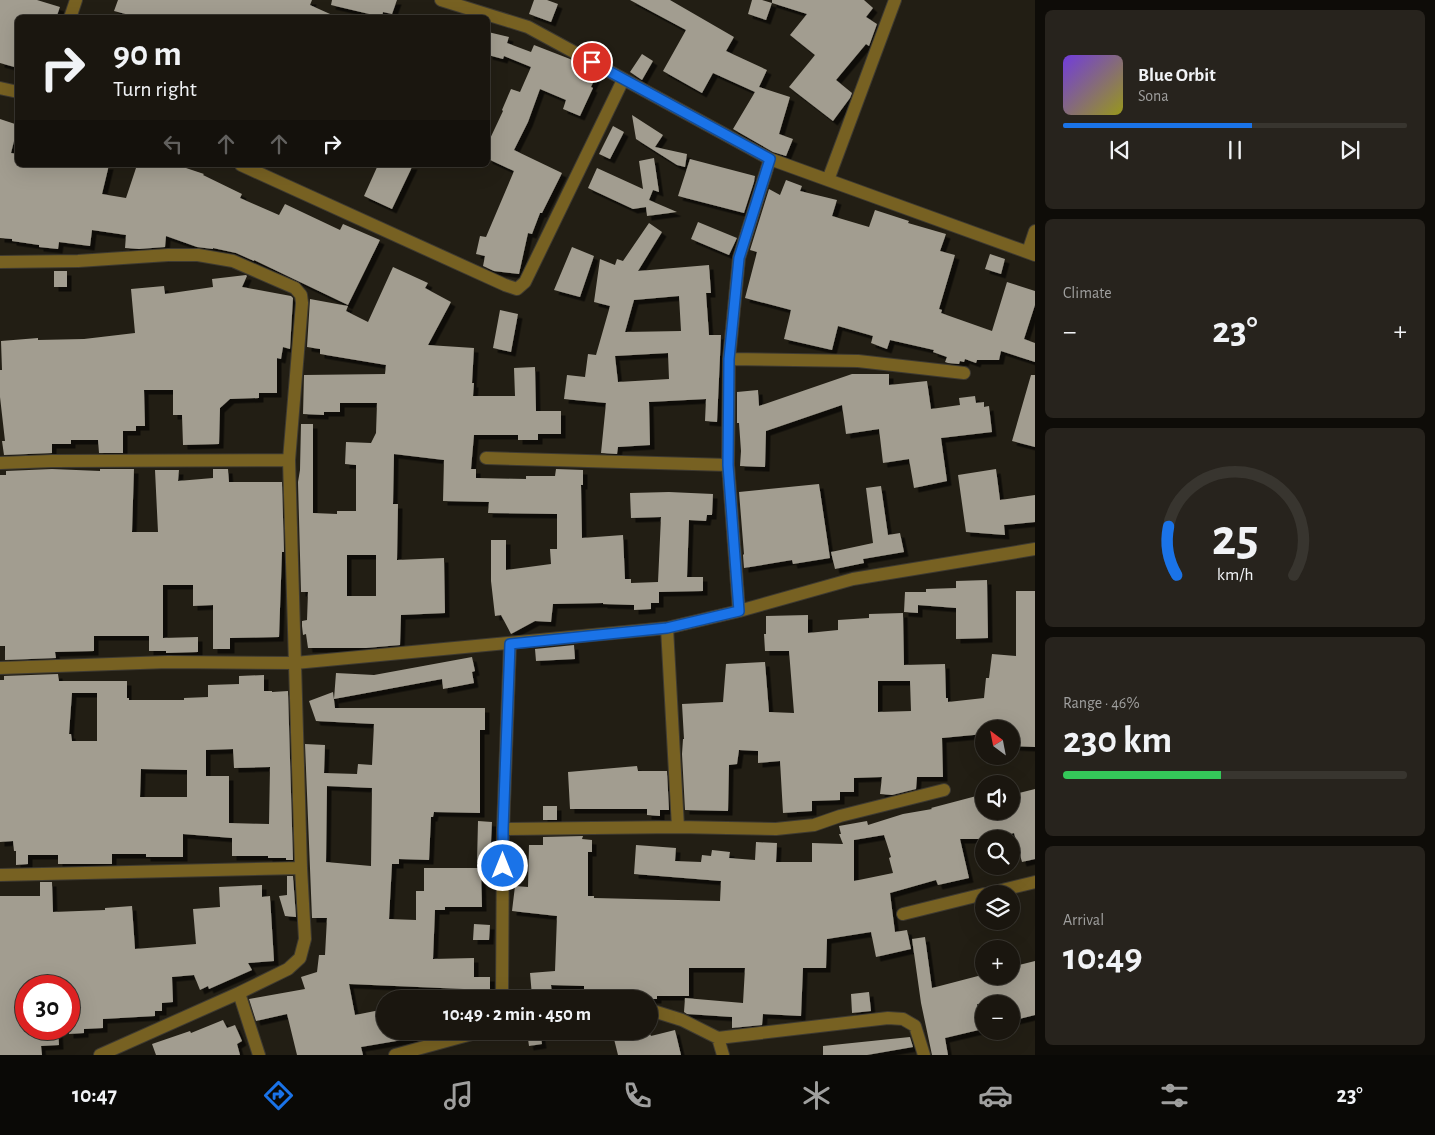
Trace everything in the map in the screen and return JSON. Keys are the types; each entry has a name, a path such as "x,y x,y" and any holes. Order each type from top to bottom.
{"street":[{"path":"71,15 76,0"},
{"path":"441,0 489,15"},
{"path":"828,180 895,0"},
{"path":"490,15 528,27 770,159 1031,254 1035,231"},
{"path":"245,167 517,289 525,282 624,80"},
{"path":"0,88 15,91"},
{"path":"739,611 728,465 729,359 739,258 770,159"},
{"path":"0,262 78,261 168,255 198,256 233,260 295,288 301,295 302,303 289,460 301,868 305,939 300,958 288,968 239,993 100,1055"},
{"path":"729,359 858,361 964,373"},
{"path":"486,458 728,465"},
{"path":"0,463 289,460"},
{"path":"0,668 168,662 295,663 667,628 739,611 853,579 1035,549"},
{"path":"667,628 678,827"},
{"path":"502,990 503,829 510,644"},
{"path":"503,829 678,827 776,829 814,825 840,816 944,790"},
{"path":"0,875 301,868"},
{"path":"1020,886 1035,882"},
{"path":"903,914 975,896"},
{"path":"239,993 259,1055"},
{"path":"658,1012 682,1020 718,1038 888,1018 903,1020 915,1026 924,1055"},
{"path":"718,1038 723,1055"},
{"path":"395,1055 450,1040"}],"building":[{"path":"0,0 37,0 60,7 57,15 15,15 15,67 0,63"},
{"path":"118,0 312,0 310,5 332,15 129,15 114,11"},
{"path":"332,0 397,0 392,14 383,12 382,15 374,15 331,5"},
{"path":"534,0 547,0 558,4 551,22 529,14"},
{"path":"630,0 670,0 734,37 726,51 767,70 759,87 790,97 779,134 793,139 786,156 773,152 733,129 755,92 713,73 702,93 663,71 686,30"},
{"path":"752,0 772,3 766,20 748,14"},
{"path":"772,0 864,0 873,8 866,17 877,24 869,46 866,44 836,80 852,93 833,121 789,87 815,55 790,35 807,14 772,3"},
{"path":"490,32 509,37 507,43 531,52 534,45 570,59 597,74 591,87 593,88 580,116 563,109 566,100 540,89 528,122 514,150 562,173 542,213 540,213 532,234 528,233 519,274 494,271 483,266 485,256 476,254 480,236 486,237 514,171 490,160 490,139 511,89 520,92 531,67 504,56 503,59 490,56"},
{"path":"642,54 653,61 642,80 630,72"},
{"path":"632,115 663,135 655,147 687,154 685,167 677,165 636,139"},
{"path":"0,119 15,124 15,137 11,153 15,154 15,167 109,167 102,194 126,198 136,167 183,167 204,174 242,194 240,198 279,215 285,204 340,230 343,224 380,240 348,305 236,253 197,247 166,236 165,247 139,249 125,248 126,235 92,230 90,246 59,242 58,249 39,247 39,245 0,238"},
{"path":"613,126 624,132 610,159 599,154"},
{"path":"654,158 659,192 653,190 649,200 677,212 647,216 646,207 633,209 588,188 597,168 643,189 639,161"},
{"path":"690,159 755,176 744,213 678,196"},
{"path":"377,167 412,167 392,209 364,196"},
{"path":"786,180 802,186 800,191 837,200 832,216 869,227 875,210 909,221 908,223 946,234 940,251 955,255 939,309 942,310 941,313 992,331 1007,282 1035,291 1035,305 1024,339 1035,343 1035,362 1001,351 999,360 977,360 976,363 965,359 964,362 960,361 959,364 948,363 945,362 947,357 933,352 934,350 890,340 887,349 871,343 873,336 838,326 832,350 784,339 791,310 745,298 757,252 750,250 769,189 780,195"},
{"path":"698,222 737,238 729,255 691,239"},
{"path":"649,223 662,232 638,271 709,265 711,293 706,293 709,335 721,335 717,422 705,421 706,399 649,402 650,445 618,447 617,454 601,453 606,403 564,399 567,375 585,377 588,354 596,355 610,306 594,302 600,259 615,265 617,259 623,261","holes":["679,296 681,331 625,332 634,300","668,353 669,379 618,382 615,356"]},
{"path":"572,247 594,256 580,297 554,290"},
{"path":"990,254 1005,259 1001,274 985,269"},
{"path":"393,267 428,283 425,288 451,302 428,345 474,348 473,396 515,396 514,368 535,367 536,411 561,411 561,434 538,434 538,440 518,440 518,435 474,435 471,469 476,469 476,478 526,479 526,476 555,476 556,469 583,470 583,485 581,485 582,538 623,535 625,579 631,579 631,583 658,582 661,517 631,518 630,493 713,494 712,515 707,515 706,521 689,520 687,577 703,577 703,591 659,592 659,603 651,603 651,609 634,610 634,605 603,603 553,604 551,622 535,621 511,634 501,615 495,616 491,581 491,540 506,540 506,570 551,564 550,549 557,549 557,514 488,513 489,502 443,501 444,460 394,454 393,504 398,504 397,560 444,558 445,613 401,615 400,645 366,648 308,648 306,634 303,635 302,626 302,621 307,620 308,592 301,592 298,482 301,424 313,424 313,513 337,514 337,511 356,511 356,465 345,464 346,442 371,443 376,433 377,403 340,403 340,412 324,412 324,415 303,414 304,375 385,374 386,365 320,354 320,349 307,347 310,299 348,306 346,311 368,322","holes":["347,555 376,555 376,596 347,596"]},
{"path":"54,271 67,271 67,287 54,287"},
{"path":"246,275 242,287 291,296 293,298 290,349 283,347 281,359 277,358 277,393 259,393 259,398 230,399 220,408 219,444 183,445 182,415 173,415 173,390 144,390 145,426 136,426 136,431 123,431 123,453 99,453 98,440 71,440 71,444 52,444 52,453 4,455 2,441 5,441 0,397 0,370 2,370 1,341 38,338 38,340 84,339 135,333 131,289 164,286 165,294 213,287 212,279"},
{"path":"500,310 518,314 511,352 493,348"},
{"path":"852,374 889,374 889,385 927,381 931,409 960,405 959,398 975,396 976,403 984,402 984,407 989,406 992,432 941,438 947,481 914,488 909,459 883,463 879,429 846,434 842,405 766,431 765,467 740,466 741,451 739,423 737,423 737,392 758,390 759,406"},
{"path":"1031,375 1035,375 1035,447 1012,441"},
{"path":"52,469 100,471 100,469 134,469 132,532 158,532 155,470 179,470 178,481 213,478 213,469 228,469 229,482 282,482 284,552 282,552 279,637 230,638 230,649 213,649 213,605 193,606 193,585 163,585 163,638 198,637 198,652 166,653 166,651 149,651 149,636 94,636 94,651 55,652 56,658 5,660 5,646 0,646 0,475 6,475 6,471"},
{"path":"996,469 1000,500 1035,495 1035,522 1004,525 1005,535 966,532 958,475"},
{"path":"819,484 830,558 793,564 792,560 744,568 739,492"},
{"path":"881,486 888,535 900,533 904,552 863,559 864,563 835,569 831,552 873,543 866,488"},
{"path":"987,580 988,638 956,639 956,608 918,605 918,613 904,612 905,592 926,592 926,589 956,588 956,581"},
{"path":"1016,591 1035,591 1035,747 1020,746 1020,720 975,720 975,735 942,738 943,777 917,777 916,789 892,795 880,794 882,777 854,778 854,792 840,792 840,800 812,801 812,811 783,813 780,761 758,763 758,751 739,750 737,764 729,765 728,811 685,810 682,704 723,702 726,664 765,662 769,712 794,713 789,651 765,651 766,616 808,615 808,633 838,630 838,620 869,618 869,614 903,613 904,665 945,664 946,698 948,698 948,702 984,698 986,678 989,678 992,654 1016,656","holes":["878,681 910,681 911,711 878,712"]},
{"path":"574,645 575,659 536,661 535,649"},
{"path":"472,657 475,671 472,672 474,683 443,689 442,679 334,699 336,673 374,675"},
{"path":"58,674 59,681 127,681 127,698 129,700 184,700 184,698 208,697 208,685 239,684 239,676 264,675 264,691 288,691 293,860 268,858 268,856 232,856 232,838 183,834 183,857 146,857 146,854 112,854 112,864 58,864 58,855 28,855 28,864 16,865 16,851 14,851 13,841 0,842 0,680 4,680 4,676","holes":["72,693 97,693 97,741 72,741 71,734 69,734","233,749 234,768 270,767 269,824 229,823 229,776 206,776 206,750","141,769 187,770 187,797 140,797"]},
{"path":"333,692 335,708 485,708 485,730 480,730 480,813 434,812 433,817 431,817 429,860 399,859 399,864 392,864 389,919 416,920 416,891 424,891 424,868 481,868 482,907 445,907 445,910 435,910 433,959 474,958 474,977 490,977 490,990 349,984 355,1015 376,1011 376,1040 402,1040 361,1047 363,1055 297,1055 287,1014 256,1021 249,999 305,989 301,977 317,972 319,955 325,955 327,918 312,918 305,744 325,745 324,773 357,774 358,764 372,765 374,724 316,721 309,701","holes":["327,786 372,788 371,866 326,862"]},
{"path":"637,766 638,771 667,771 669,810 660,810 660,816 647,815 647,809 570,809 568,772"},
{"path":"1035,789 1035,859 1022,862 1020,855 1020,830 975,830 975,839 960,839 969,878 938,885 936,880 890,893 895,932 907,930 911,949 876,957 871,932 827,939 826,968 803,968 801,1016 763,1014 762,1025 732,1028 732,1017 687,1014 684,1012 685,998 743,1003 745,968 689,968 689,996 658,996 658,990 584,990 584,986 551,985 552,990 531,990 530,973 555,971 557,916 512,911 515,886 528,887 529,845 543,845 543,837 583,836 582,839 592,840 592,852 588,852 588,896 594,896 594,898 720,901 721,881 634,874 636,845 676,848 675,861 701,862 702,855 711,856 712,850 730,852 729,858 755,860 756,842 777,843 776,862 812,862 812,843 843,844 839,834 841,834 839,826 867,821 868,825 903,814 975,796 975,820 1020,820 1020,793","holes":["884,835 891,857 889,858 893,873 854,881 854,840"]},
{"path":"543,806 557,806 557,820 543,820"},
{"path":"478,821 492,822 490,863 477,863"},
{"path":"287,876 293,876 296,917 285,916 279,896 287,895"},
{"path":"40,882 52,882 53,912 105,910 105,908 132,906 135,949 196,944 193,909 220,907 219,887 262,885 262,897 270,896 274,961 248,963 252,970 209,989 208,986 200,990 194,975 172,977 173,1002 162,1003 162,1011 155,1011 155,1016 103,1019 103,1028 84,1029 84,1033 80,1033 80,975 15,975 15,1040 59,1040 59,1045 41,1046 42,1055 0,1055 0,896 40,896"},
{"path":"474,924 490,925 489,940 473,940"},
{"path":"925,937 932,988 975,977 975,985 1020,985 1020,965 1035,961 1035,1015 1020,1019 1020,995 975,995 975,1031 945,1038 948,1055 932,1055 921,1003 912,939"},
{"path":"869,992 871,1011 852,1013 851,994"},
{"path":"223,1020 227,1028 235,1025 242,1041 237,1044 240,1055 156,1055 152,1044 190,1031 191,1033"},
{"path":"675,1030 681,1055 618,1055 614,1040 658,1040 658,1034"},
{"path":"910,1037 913,1047 867,1055 823,1055 823,1046"},
{"path":"528,1040 541,1040 542,1044 529,1046"}],"route":[{"path":"503,866 510,644 667,628 739,611 728,465 729,359 739,258 770,159 592,62"}]}
